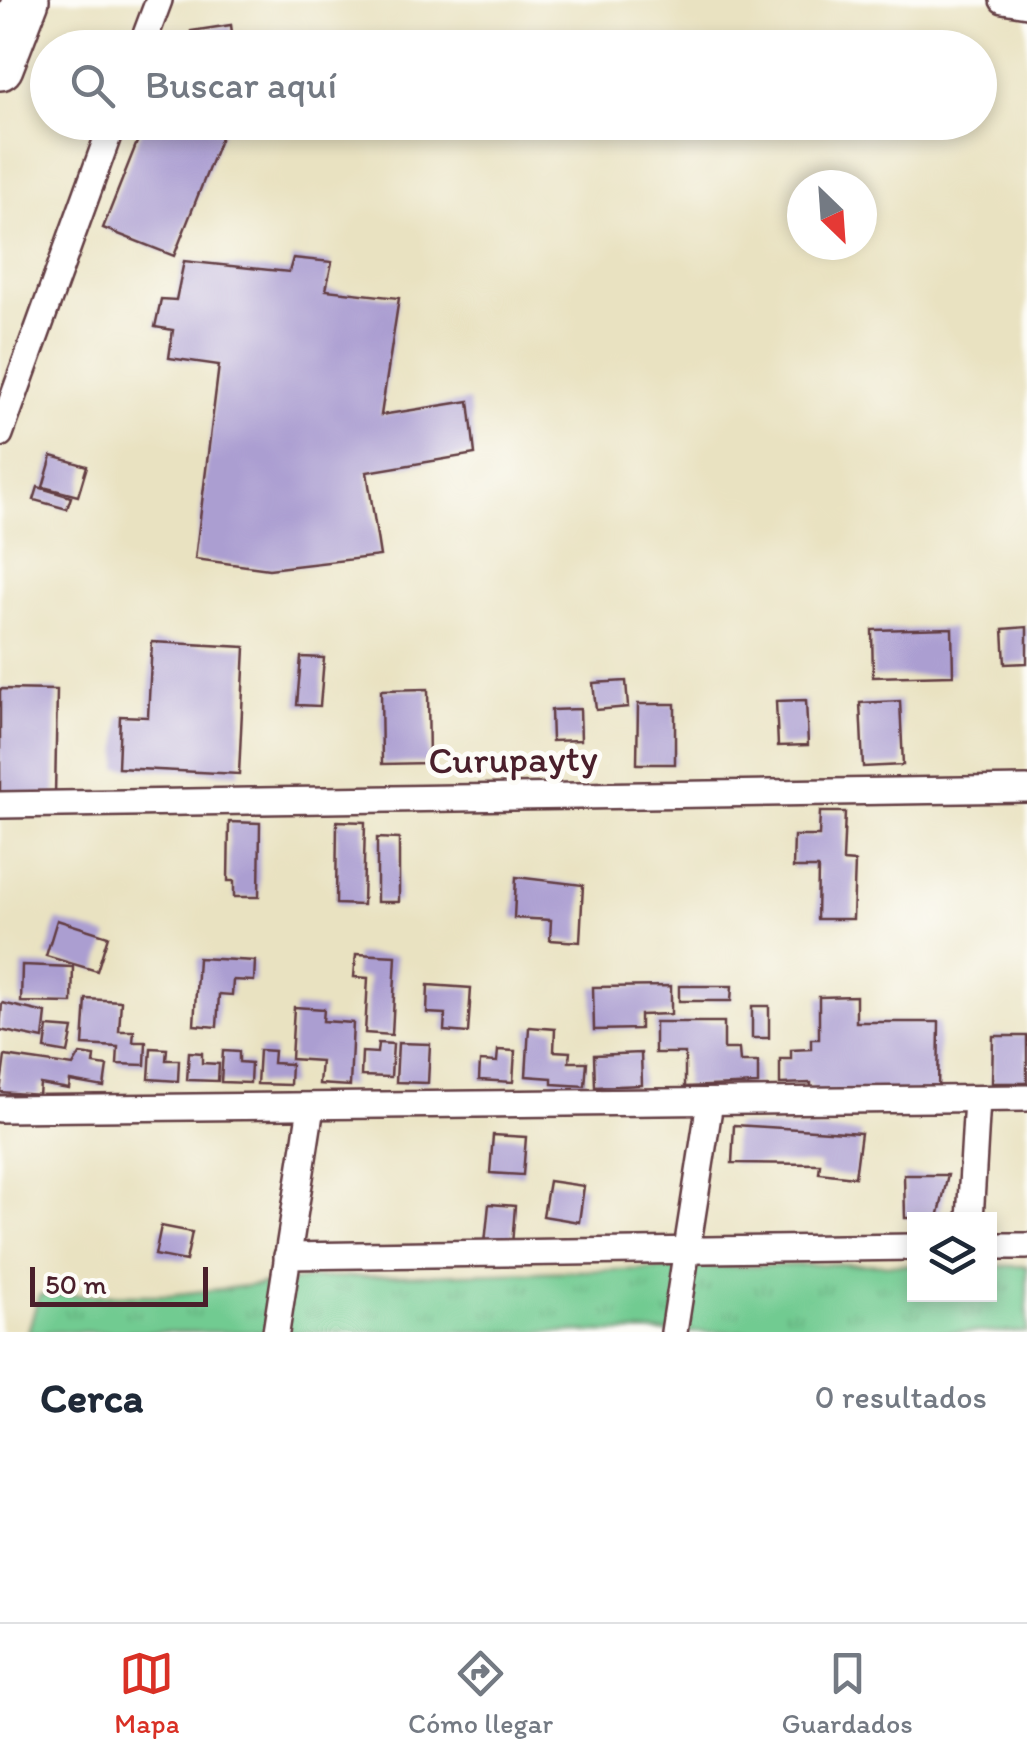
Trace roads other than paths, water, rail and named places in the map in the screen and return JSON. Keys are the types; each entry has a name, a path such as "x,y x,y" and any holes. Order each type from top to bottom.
{"highway":[{"path":"0,68 26,0"}],"street":[{"path":"147,30 158,0"},
{"path":"1003,0 1027,4"},
{"path":"0,434 7,388 106,140"},
{"name":"Curupayty","path":"0,804 1027,789"},
{"path":"0,1109 1027,1098"},
{"path":"970,1212 977,1099"},
{"path":"674,1332 710,1102"},
{"path":"276,1332 310,1107"},
{"path":"997,1246 1027,1246"},
{"path":"288,1256 907,1247"}]}
